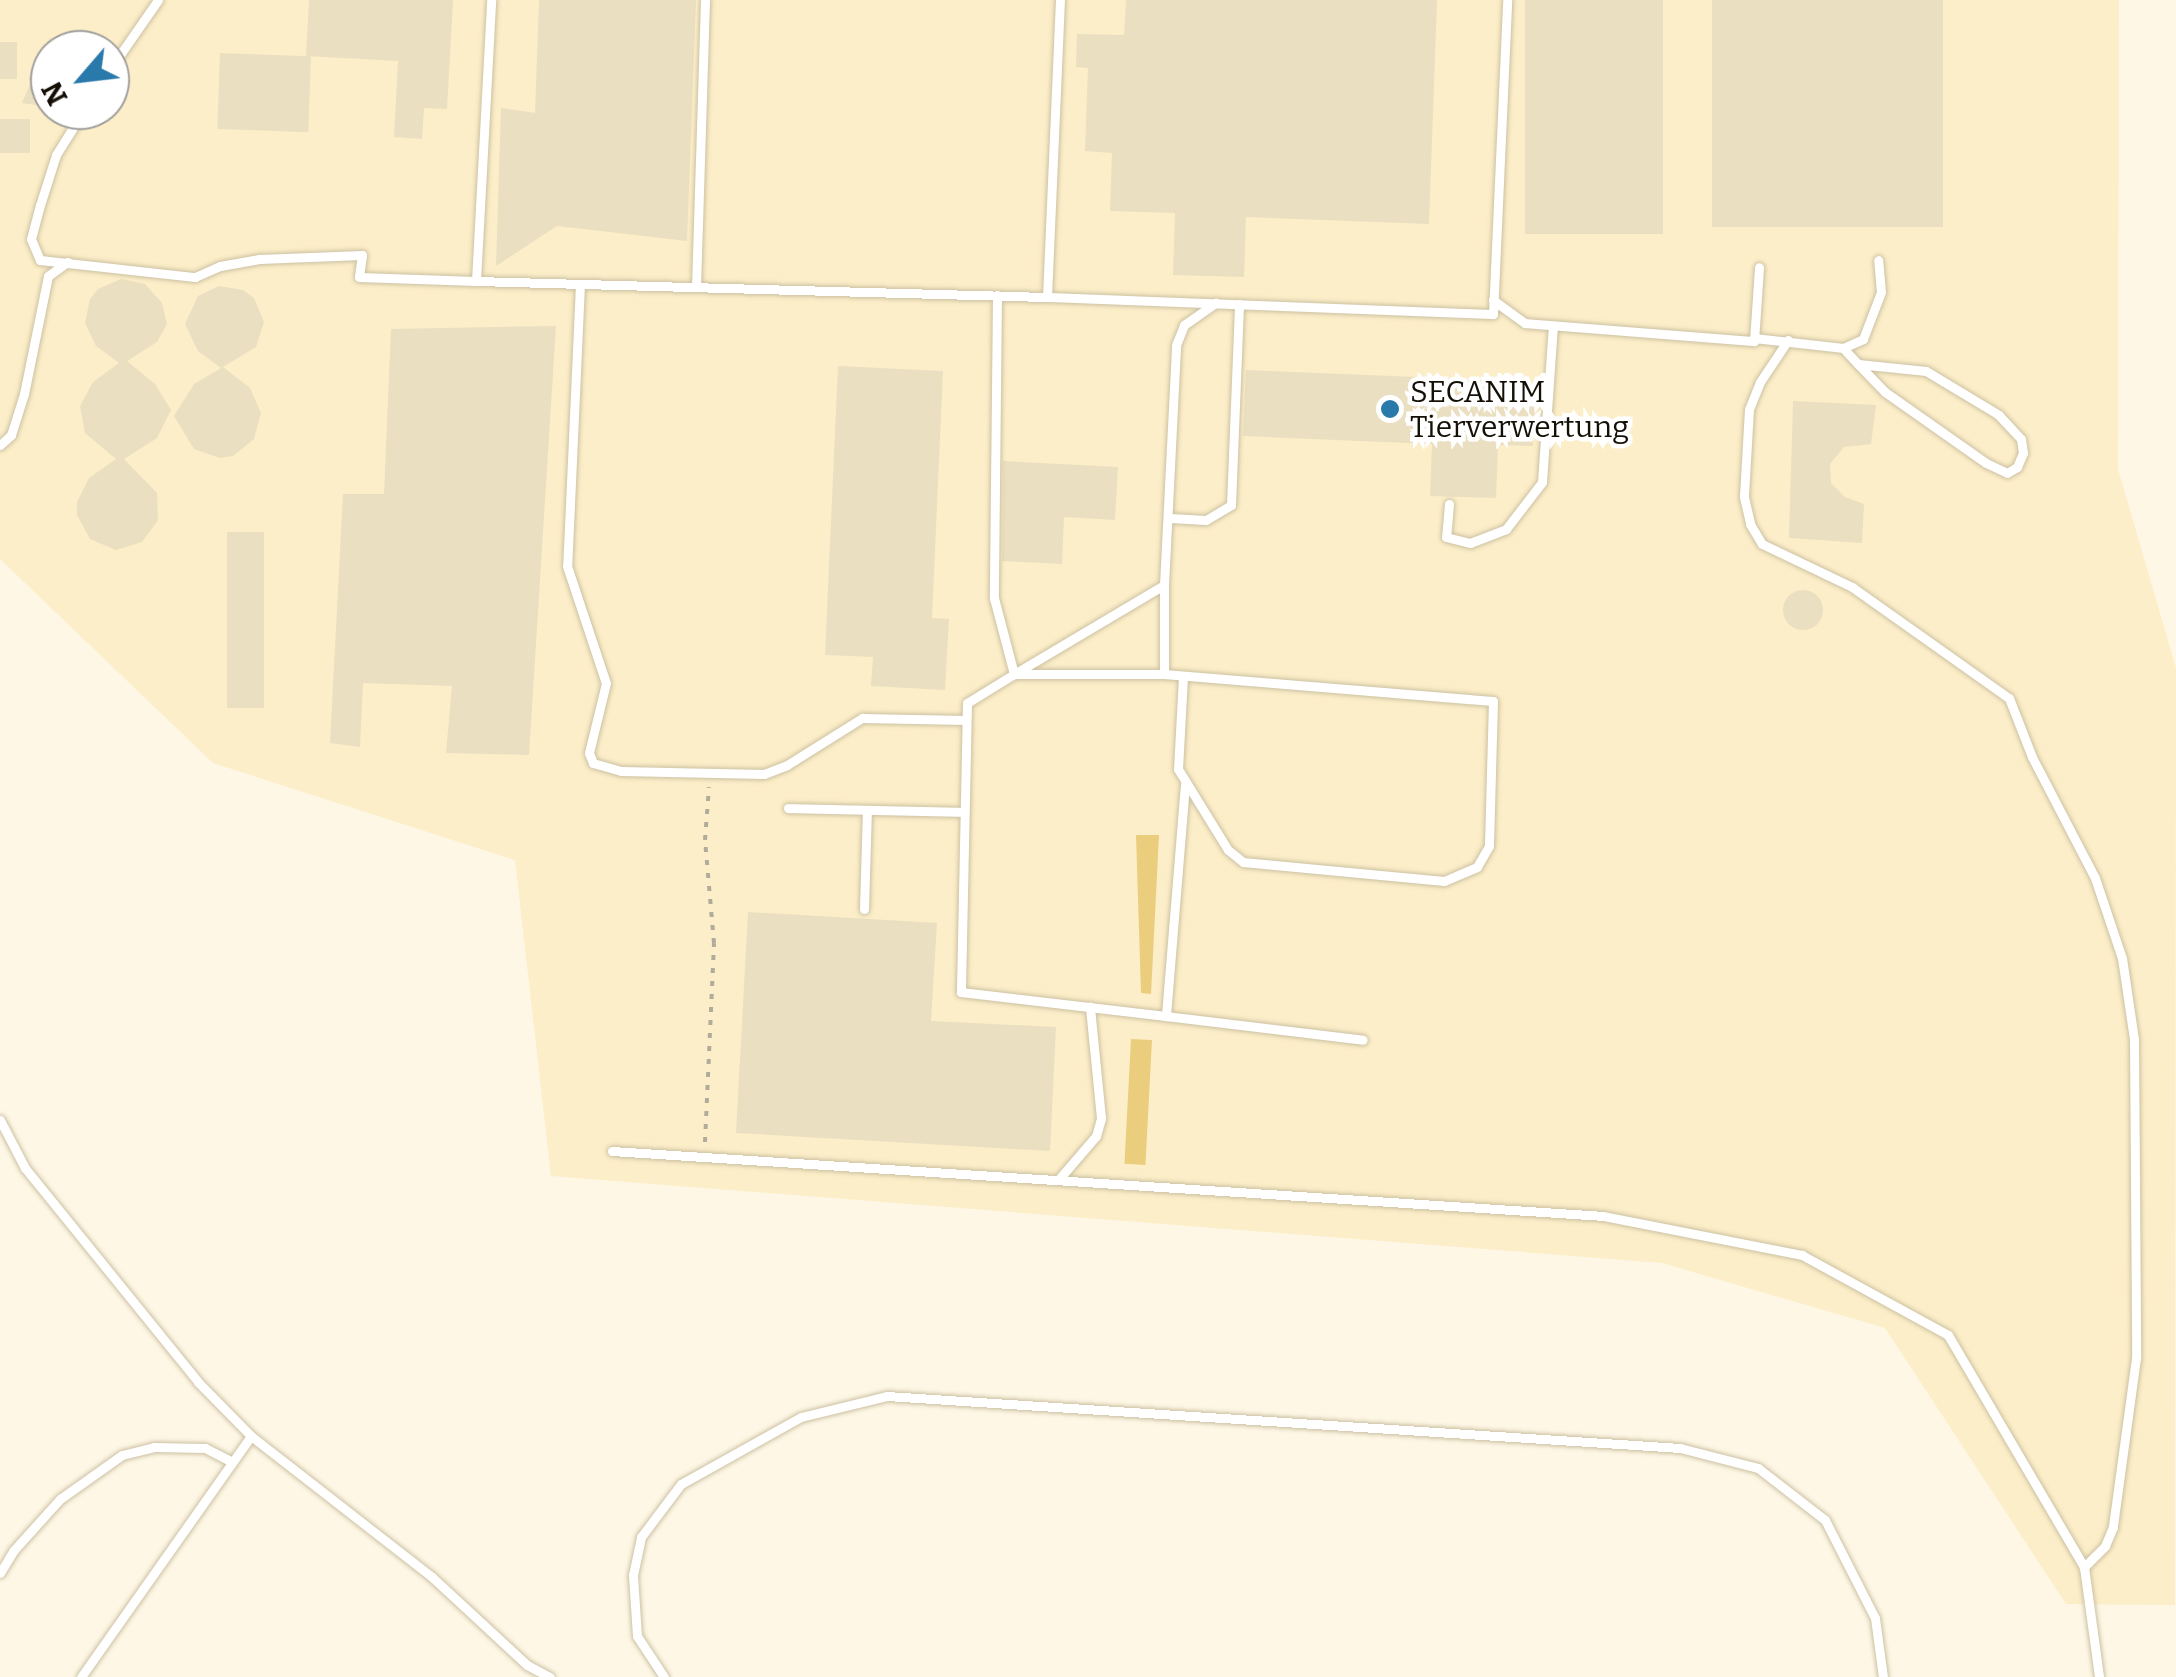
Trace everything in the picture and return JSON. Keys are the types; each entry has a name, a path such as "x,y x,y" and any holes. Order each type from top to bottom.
{"lane":[{"path":"130,40 158,0"},
{"path":"476,281 491,0"},
{"path":"696,286 705,0"},
{"path":"1047,297 1060,0"},
{"path":"72,130 56,155 31,239 40,260 196,278 220,266 259,259 362,255 359,277 1492,314 1507,0"},
{"path":"1493,300 1524,323 1788,340 1843,348 1863,339 1880,292 1878,260"},
{"path":"0,445 11,435 24,394 48,276 67,262"},
{"path":"1754,338 1759,267"},
{"path":"580,284 567,566 606,684 589,752 593,763 622,771 764,774 787,766 862,718 966,720"},
{"path":"997,295 994,598 1014,674"},
{"path":"1164,674 1164,585 1176,345 1184,326 1216,303"},
{"path":"1170,518 1206,520 1232,505 1233,377 1239,304"},
{"path":"1449,504 1446,537 1470,543 1506,530 1542,482 1552,326"},
{"path":"1788,340 1760,382 1749,410 1744,497 1750,524 1762,544 1852,587 2008,698 2032,757 2095,878 2122,958 2134,1039 2136,1358 2113,1528 2105,1546 2084,1568"},
{"path":"1843,348 1858,364 1885,392 1986,463 2007,474 2017,467 2023,453 2020,439 1999,415 1926,372 1858,364"},
{"path":"1164,585 966,703 961,992 1363,1040"},
{"path":"1014,674 1164,674 1493,701 1489,846 1477,867 1444,881 1243,862 1228,850 1178,769 1183,676"},
{"path":"1166,1016 1186,782"},
{"path":"788,808 964,812"},
{"path":"864,909 867,810"},
{"path":"1059,1179 1096,1136 1102,1118 1090,1007"},
{"path":"0,1120 25,1168 96,1260 198,1382 251,1436 432,1577 527,1665 550,1677"},
{"path":"612,1151 1602,1216 1802,1255 1948,1336 2084,1568 2099,1677"},
{"path":"664,1677 637,1636 633,1574 641,1537 681,1484 800,1417 887,1396 1680,1448 1758,1468 1825,1520 1875,1618 1883,1677"},
{"path":"81,1677 251,1436"},
{"path":"0,1573 14,1550 60,1499 122,1456 154,1447 205,1448 232,1462"}],"path":[{"path":"704,1156 714,942 706,799 714,773"}],"shaded area":[{"path":"0,0 2119,0 2118,469 2176,668 2175,1605 2066,1604 1885,1328 1662,1263 551,1176 515,860 213,763 0,559"},
{"path":"1136,835 1159,835 1151,994 1141,993"},
{"path":"1131,1039 1152,1040 1145,1165 1124,1164"}],"building":[{"path":"309,0 453,0 447,109 424,108 422,139 394,137 398,61 306,56"},
{"path":"539,0 696,0 687,241 557,226 496,266 501,108 535,113"},
{"path":"1126,0 1437,0 1429,224 1246,217 1244,277 1173,275 1175,213 1110,211 1112,153 1085,151 1088,68 1076,67 1077,34 1124,35"},
{"path":"1525,0 1663,0 1663,234 1525,234"},
{"path":"1712,0 1943,0 1943,227 1712,227"},
{"path":"0,42 17,42 17,79 0,79"},
{"path":"220,53 311,56 308,132 217,129"},
{"path":"30,84 30,104 22,103"},
{"path":"0,119 30,119 30,153 0,153"},
{"path":"121,279 145,284 162,303 167,324 157,342 127,361 155,384 171,410 157,438 124,459 157,493 158,520 142,542 116,550 90,539 77,515 77,502 89,478 116,459 85,433 80,406 93,382 119,363 96,346 85,323 90,299 98,289"},
{"path":"219,286 243,290 254,298 264,322 256,347 221,368 198,351 185,324 198,296"},
{"path":"556,326 529,755 446,753 452,686 363,683 360,747 330,743 343,494 384,494 391,329"},
{"path":"838,366 943,371 932,618 949,619 945,690 871,686 873,657 825,655"},
{"path":"223,367 250,388 261,413 254,439 233,456 220,458 194,449 174,416 194,384"},
{"name":"SECANIM Tierverwertung","path":"1246,370 1536,382 1533,446 1498,445 1496,498 1430,496 1432,444 1243,436"},
{"path":"1793,401 1876,405 1871,444 1844,447 1830,464 1831,483 1845,497 1864,504 1862,543 1789,538"},
{"path":"1003,461 1118,467 1115,520 1064,517 1062,564 1002,561"},
{"path":"227,532 264,532 264,708 227,708"},
{"path":"1803,590 1817,596 1823,610 1817,624 1803,630 1789,624 1783,610 1789,596"},
{"path":"748,912 937,923 931,1021 1056,1027 1050,1151 736,1133"}],"place":[{"name":"SECANIM Tierverwertung","path":"1390,409"}]}
